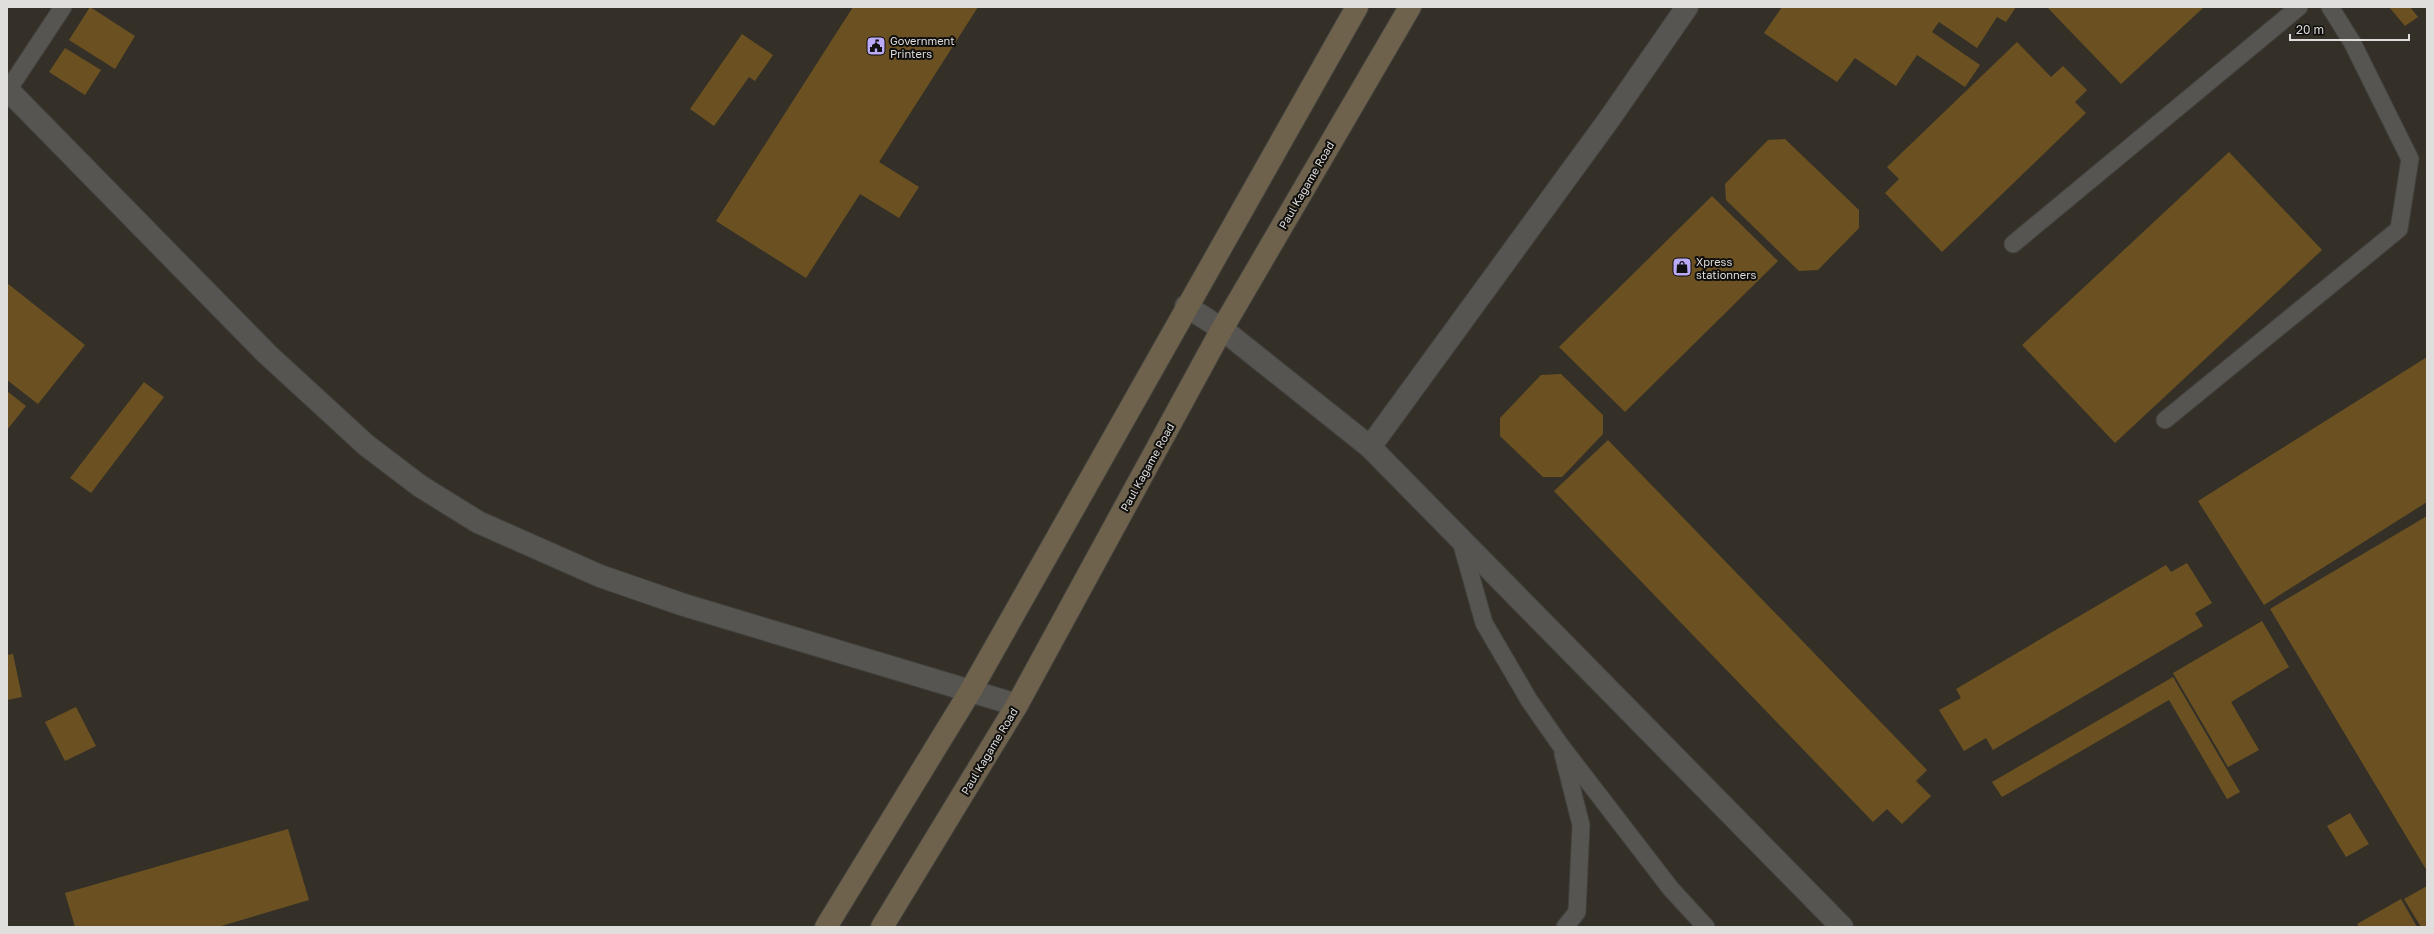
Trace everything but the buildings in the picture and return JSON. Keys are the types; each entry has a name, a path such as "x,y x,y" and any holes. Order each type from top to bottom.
{"main road":[{"path":"826,927 972,690 1186,306 1357,7"},
{"name":"Paul Kagame Road","path":"882,927 1017,705 1222,329 1410,7"}],"street":[{"path":"1370,447 1610,118 1687,7"},
{"path":"8,90 272,359 366,445 420,486 478,522 600,576 684,605 972,690 1017,705"},
{"path":"1186,306 1222,329 1370,447 1842,927"}],"lane":[{"path":"8,90 63,7"},
{"path":"2013,244 2299,7"},
{"path":"2165,420 2399,229 2410,160 2352,42 2330,7"},
{"path":"1460,538 1484,623 1529,700 1561,746 1671,889 1706,927"},
{"path":"1561,746 1581,825 1577,912 1565,927"}],"shaded area":[{"path":"7,7 2427,7 2427,927 7,927"}],"place":[{"name":"Government Printers","path":"876,46"},
{"name":"Xpress stationners","path":"1682,267"}]}
